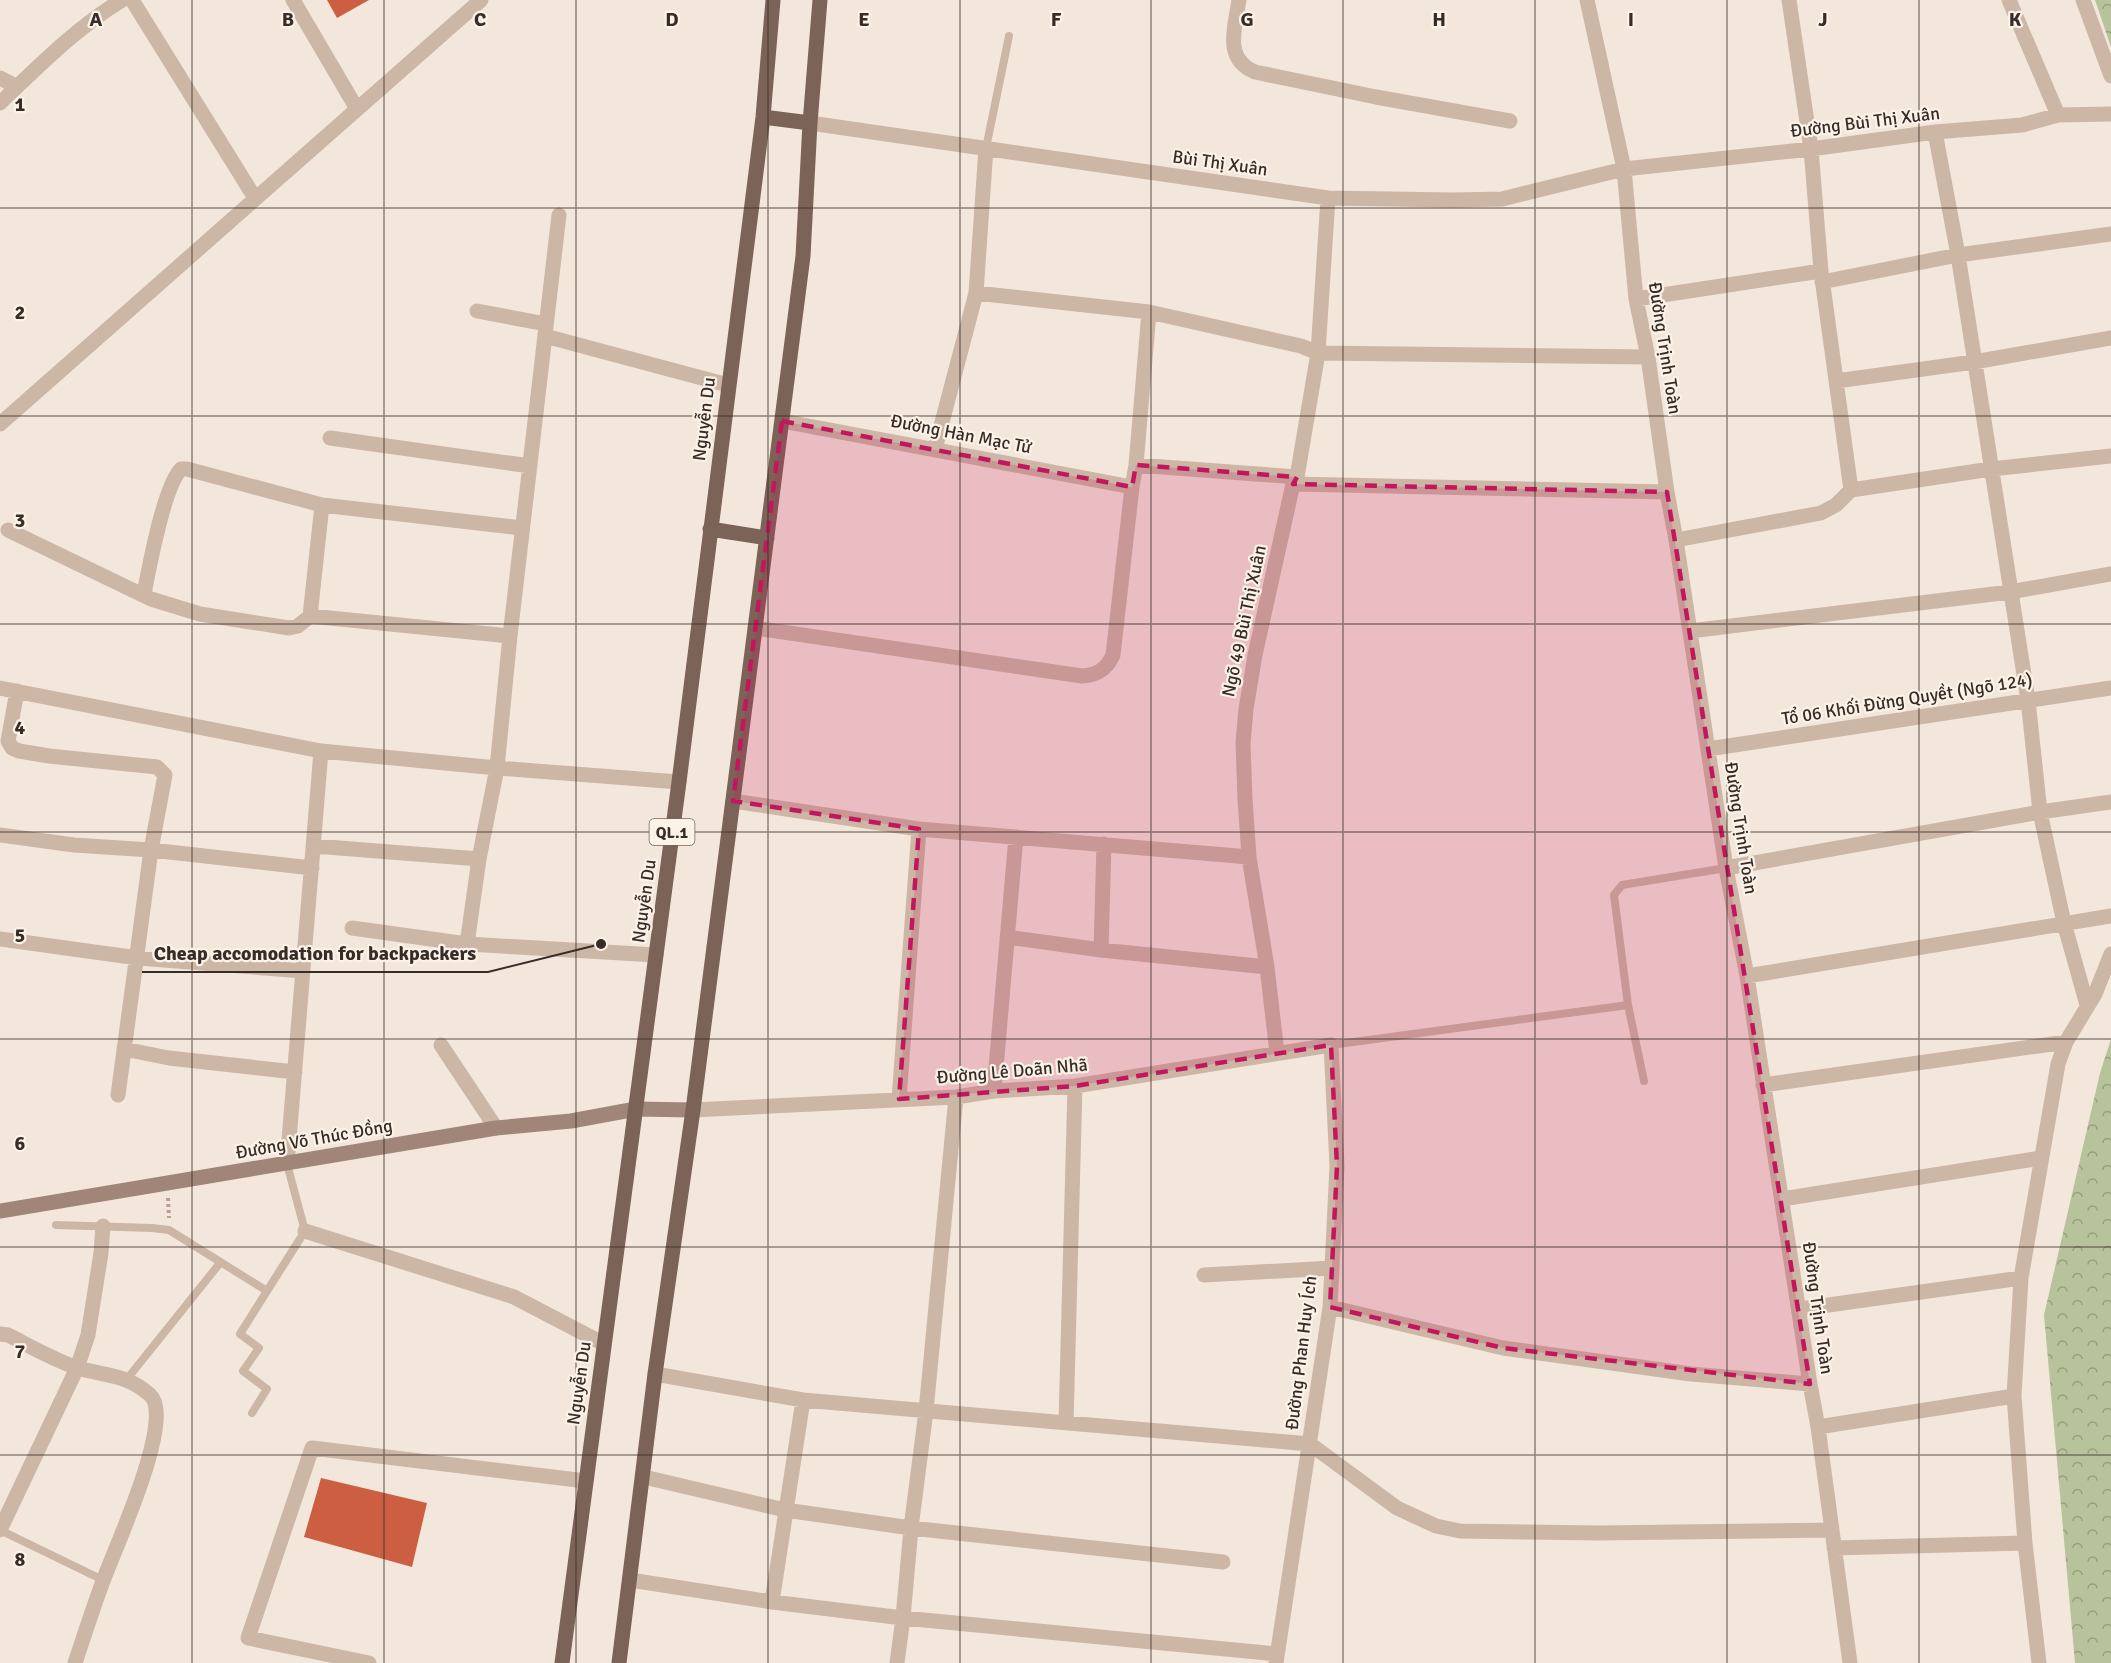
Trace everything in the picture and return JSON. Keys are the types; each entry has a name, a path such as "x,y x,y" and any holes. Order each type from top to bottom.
{"main road":[{"name":"Nguyễn Du","path":"562,1663 679,782 763,117 774,0"},
{"path":"619,1663 693,1110 802,256 820,0"},
{"path":"763,117 810,123"},
{"path":"710,529 767,538"}],"street":[{"path":"0,104 55,51 96,16 122,0"},
{"path":"132,0 255,198"},
{"path":"293,0 357,109"},
{"path":"0,424 481,0"},
{"path":"1239,0 1233,41 1234,50 1239,61 1247,69 1376,97 1510,121"},
{"name":"Đường Trịnh Toàn","path":"1587,0 1624,170 1636,298 1648,357 1726,868 1748,976 1763,1085 1818,1427 1850,1663"},
{"path":"1790,0 1811,149 1821,277 1851,490"},
{"path":"2009,0 2058,115"},
{"path":"2083,0 2111,76"},
{"path":"0,78 17,87"},
{"name":"Đường Bùi Thị Xuân","path":"1624,170 1811,149 1935,132 2022,125 2058,115 2111,114"},
{"name":"Bùi Thị Xuân","path":"810,123 1328,198 1502,199 1624,170"},
{"path":"1935,132 1958,255 2028,700 2040,812 2064,923 2087,1005"},
{"path":"934,449 976,292 986,148"},
{"name":"Ngõ 49 Bùi Thị Xuân","path":"1277,1053 1267,967 1249,857 1245,800 1246,709 1255,655 1295,481 1318,353 1328,198"},
{"path":"467,944 497,768 522,528 559,215"},
{"path":"1636,298 1821,277 2111,234"},
{"path":"976,292 1149,312 1301,346 1318,353 1648,357"},
{"path":"477,311 728,386"},
{"path":"755,628 1070,675 1091,676 1101,671 1109,664 1113,655 1136,465 1149,312"},
{"path":"1836,381 1974,362 2111,338"},
{"name":"Đường Hàn Mạc Tử","path":"782,421 1132,487"},
{"path":"330,438 530,466"},
{"path":"1676,540 1821,513 1836,505 1851,490 1991,469 2111,456"},
{"path":"1136,465 1295,481 1667,492"},
{"path":"144,594 168,495 181,469 322,505 522,528"},
{"path":"310,616 322,505"},
{"path":"8,530 151,599 200,614 273,627 293,628 310,616 510,636"},
{"path":"1690,631 2010,592 2111,574"},
{"path":"0,688 321,751 679,782"},
{"name":"Tổ 06 Khối Đừng Quyềt (Ngõ 124)","path":"1708,749 2111,688"},
{"path":"17,691 8,741 12,748 49,756 157,767 165,776 151,850 118,1095"},
{"path":"287,1164 321,751"},
{"path":"733,801 919,829 1249,857"},
{"path":"1726,868 2040,812 2111,802"},
{"path":"899,1099 919,829"},
{"path":"0,835 74,845 151,850 312,868"},
{"path":"994,1091 1016,837"},
{"path":"1101,950 1104,844"},
{"path":"314,846 480,859"},
{"path":"1748,976 2111,915"},
{"path":"352,928 467,944 656,955"},
{"path":"1008,937 1101,950 1267,967"},
{"path":"0,939 138,958 303,970"},
{"path":"2039,1663 2025,1543 2013,1396 2021,1278 2058,1064 2066,1042 2095,994 2111,954"},
{"path":"1763,1085 2066,1042"},
{"path":"441,1044 496,1128"},
{"name":"Đường Lê Doãn Nhã","path":"693,1110 956,1097 994,1091 1075,1086 1331,1045"},
{"name":"Đường Phan Huy Ích","path":"1276,1659 1330,1307 1337,1166 1331,1045"},
{"path":"124,1049 169,1058 295,1072"},
{"path":"1066,1423 1075,1086"},
{"path":"897,1663 926,1411 956,1097"},
{"name":"Đường Võ Thúc Đồng","path":"0,1211 496,1128 571,1121 636,1109 693,1110"},
{"path":"1782,1198 2041,1158"},
{"path":"0,1530 77,1368 88,1335 101,1254 103,1226"},
{"path":"305,1231 514,1297 604,1344"},
{"path":"1204,1275 1332,1268"},
{"path":"1800,1309 2021,1278"},
{"path":"1330,1307 1503,1348 1691,1374 1810,1384"},
{"path":"0,1334 8,1335 77,1368 127,1379 152,1396 157,1408 152,1448 140,1490 103,1580 75,1663"},
{"path":"656,1374 803,1400 1310,1444 1396,1508 1436,1526 1460,1531 1599,1533 1831,1530"},
{"path":"1818,1427 2013,1396"},
{"path":"772,1602 803,1400"},
{"path":"369,1663 248,1638 312,1448 586,1481"},
{"path":"644,1478 785,1510 911,1528 1223,1562"},
{"path":"1834,1548 2025,1543"},
{"path":"630,1580 772,1602 1276,1659"}],"lane":[{"path":"986,148 1009,36"},
{"path":"1644,1080 1628,1005 1614,899 1617,889 1622,885 1726,868"},
{"path":"1331,1045 1628,1005"},
{"path":"252,1413 267,1389 243,1371 259,1348 240,1334 305,1231 287,1164"},
{"path":"56,1225 169,1230 267,1291"},
{"path":"127,1379 220,1263"},
{"path":"0,1530 103,1580"}],"path":[{"path":"167,1184 169,1230"}],"highlighted area":[{"path":"782,421 1132,487 1136,465 1297,477 1293,484 1667,492 1810,1384 1503,1348 1330,1307 1337,1166 1331,1045 1075,1086 899,1099 919,829 733,801"}],"green space":[{"path":"2095,0 2111,0 2111,47"},
{"path":"2111,1039 2111,1663 2075,1663 2044,1315 2100,1073"}],"building":[{"path":"327,0 369,0 337,18"},
{"path":"321,1478 427,1503 412,1567 304,1537"}],"place":[{"name":"Cheap accomodation for backpackers","path":"601,944"}]}
